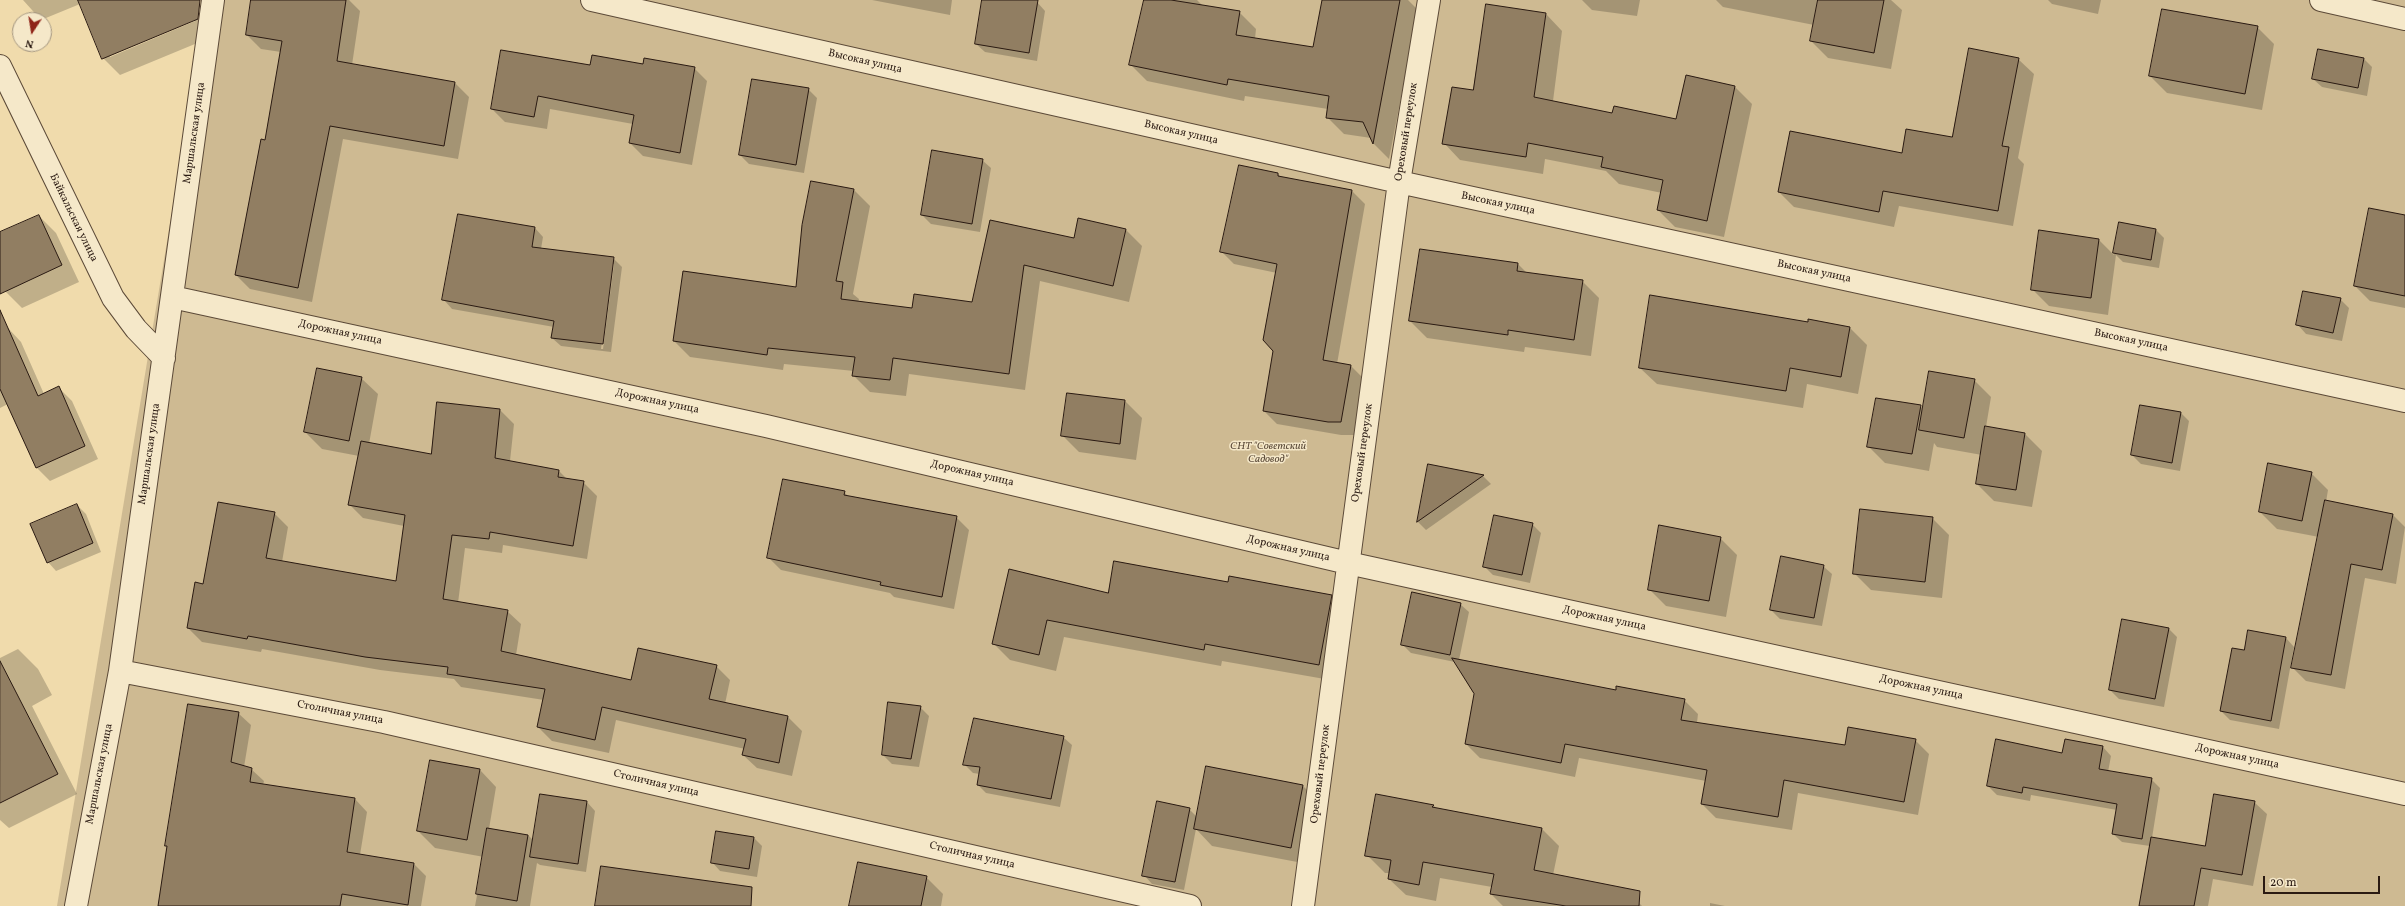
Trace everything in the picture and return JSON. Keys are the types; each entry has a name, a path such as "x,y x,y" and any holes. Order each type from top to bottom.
{"street":[{"name":"Маршальская улица","path":"76,906 120,671 213,0"},
{"name":"Высокая улица","path":"592,0 1399,182 2405,400"},
{"name":"Ореховый переулок","path":"1303,906 1399,182 1428,0"},
{"path":"2321,0 2405,19"},
{"name":"Байкальская улица","path":"0,66 113,298 136,329 164,358"},
{"name":"Дорожная улица","path":"172,297 766,426 1348,563 2405,794"},
{"name":"Столичная улица","path":"120,671 384,722 1190,906"}],"green space":[{"name":"СНТ \"Советский Садовод\"","path":"207,0 2405,0 2405,906 57,906"}],"building":[{"path":"78,0 200,0 198,19 102,59"},
{"path":"251,0 346,0 337,61 455,82 444,146 330,126 298,288 235,275 261,139 265,140 282,41 246,35"},
{"path":"982,0 1038,0 1029,53 975,44"},
{"path":"1144,0 1171,0 1240,11 1236,35 1313,47 1322,0 1400,0 1373,144 1363,122 1326,118 1329,96 1228,79 1227,85 1129,65"},
{"path":"1818,0 1884,0 1874,53 1810,41"},
{"path":"1486,4 1546,13 1534,97 1612,113 1614,106 1676,119 1686,75 1735,86 1707,221 1657,210 1663,180 1601,167 1603,157 1528,143 1526,157 1442,144 1452,87 1473,90"},
{"path":"2162,9 2258,26 2245,94 2149,76"},
{"path":"1969,48 2019,58 2002,146 2009,147 1998,211 1883,191 1879,212 1778,192 1790,131 1902,153 1906,129 1952,137"},
{"path":"2318,49 2364,58 2358,88 2312,79"},
{"path":"501,50 590,65 592,55 643,64 644,58 695,67 680,153 629,143 634,115 538,96 534,117 491,109"},
{"path":"752,79 809,88 796,165 739,155"},
{"path":"932,150 983,159 972,224 921,215"},
{"path":"1239,165 1278,173 1278,176 1352,190 1323,360 1351,365 1341,422 1328,422 1263,411 1273,351 1263,340 1277,264 1220,252"},
{"path":"811,181 854,189 836,281 843,282 841,299 912,308 914,294 972,302 990,220 1074,238 1078,218 1126,229 1113,286 1024,265 1009,374 893,358 890,380 852,376 855,357 768,348 767,355 673,341 683,271 796,287 802,225"},
{"path":"2369,208 2405,215 2405,296 2354,286"},
{"path":"458,214 535,227 532,247 614,257 603,344 551,338 554,321 442,300"},
{"path":"39,215 62,265 0,294 0,232"},
{"path":"2119,222 2156,229 2151,260 2113,253"},
{"path":"2039,230 2099,239 2091,298 2031,290"},
{"path":"1420,249 1518,263 1517,271 1583,280 1574,340 1508,330 1508,335 1409,321"},
{"path":"2303,291 2341,298 2333,333 2296,325"},
{"path":"1650,295 1808,322 1808,319 1850,327 1841,377 1790,368 1786,391 1639,368"},
{"path":"0,310 38,396 59,386 85,446 36,468 0,389"},
{"path":"317,368 362,377 349,441 304,432"},
{"path":"1929,371 1975,379 1964,438 1919,430"},
{"path":"1067,393 1125,400 1120,444 1061,436"},
{"path":"1876,398 1921,405 1912,454 1867,447"},
{"path":"437,402 500,409 495,458 559,470 558,477 584,481 573,546 490,532 489,539 452,535 443,599 508,610 501,651 631,680 638,648 717,665 709,699 788,716 779,763 742,755 746,739 602,707 595,740 537,727 545,689 447,674 448,667 365,657 248,636 247,639 187,628 195,582 203,584 218,502 275,512 266,558 396,581 405,515 348,505 361,441 431,454"},
{"path":"2140,405 2181,412 2172,463 2131,455"},
{"path":"1985,426 2025,433 2016,490 1976,484"},
{"path":"2268,463 2312,472 2302,521 2259,512"},
{"path":"1428,464 1484,475 1417,522"},
{"path":"783,479 845,491 844,495 957,516 942,597 880,585 881,582 767,558"},
{"path":"2325,500 2393,514 2382,570 2351,564 2331,675 2291,668"},
{"path":"77,504 93,543 47,563 30,524"},
{"path":"1860,509 1933,517 1925,582 1853,574"},
{"path":"1494,515 1533,523 1522,575 1483,567"},
{"path":"1659,525 1721,537 1709,601 1648,590"},
{"path":"1781,556 1824,565 1814,618 1770,610"},
{"path":"1114,561 1228,582 1229,576 1332,595 1319,665 1205,644 1204,650 1047,620 1039,655 992,644 1009,569 1108,593"},
{"path":"1412,592 1461,603 1450,655 1401,645"},
{"path":"2122,619 2169,628 2155,699 2109,690"},
{"path":"2248,630 2286,637 2271,721 2220,711 2232,648 2244,650"},
{"path":"1452,658 1616,690 1616,686 1685,699 1681,720 1845,745 1848,727 1916,739 1904,802 1784,780 1778,817 1701,804 1707,770 1565,744 1561,763 1465,744 1474,694"},
{"path":"0,661 58,774 0,803"},
{"path":"888,702 921,706 911,759 882,755"},
{"path":"188,704 239,712 231,762 252,768 250,782 355,798 347,852 414,863 408,905 342,894 340,906 158,906 167,846 165,846"},
{"path":"974,718 1064,736 1051,799 977,785 980,767 963,765"},
{"path":"1996,739 2062,753 2065,739 2103,746 2099,769 2152,778 2142,839 2112,834 2117,804 2023,787 2022,793 1987,786"},
{"path":"430,760 480,769 467,840 417,831"},
{"path":"1206,766 1303,785 1291,848 1194,829"},
{"path":"540,794 587,801 578,864 530,857"},
{"path":"1376,794 1434,805 1432,807 1542,828 1534,870 1640,891 1639,906 1566,906 1490,894 1494,874 1423,862 1419,885 1388,879 1391,860 1365,856"},
{"path":"2214,794 2255,801 2242,875 2201,868 2194,906 2139,906 2151,837 2205,846"},
{"path":"1157,801 1190,808 1175,882 1142,876"},
{"path":"487,828 528,835 517,901 476,894"},
{"path":"716,831 754,837 749,869 711,863"},
{"path":"858,862 927,876 921,906 849,906"},
{"path":"601,866 752,887 751,906 595,906"}]}
